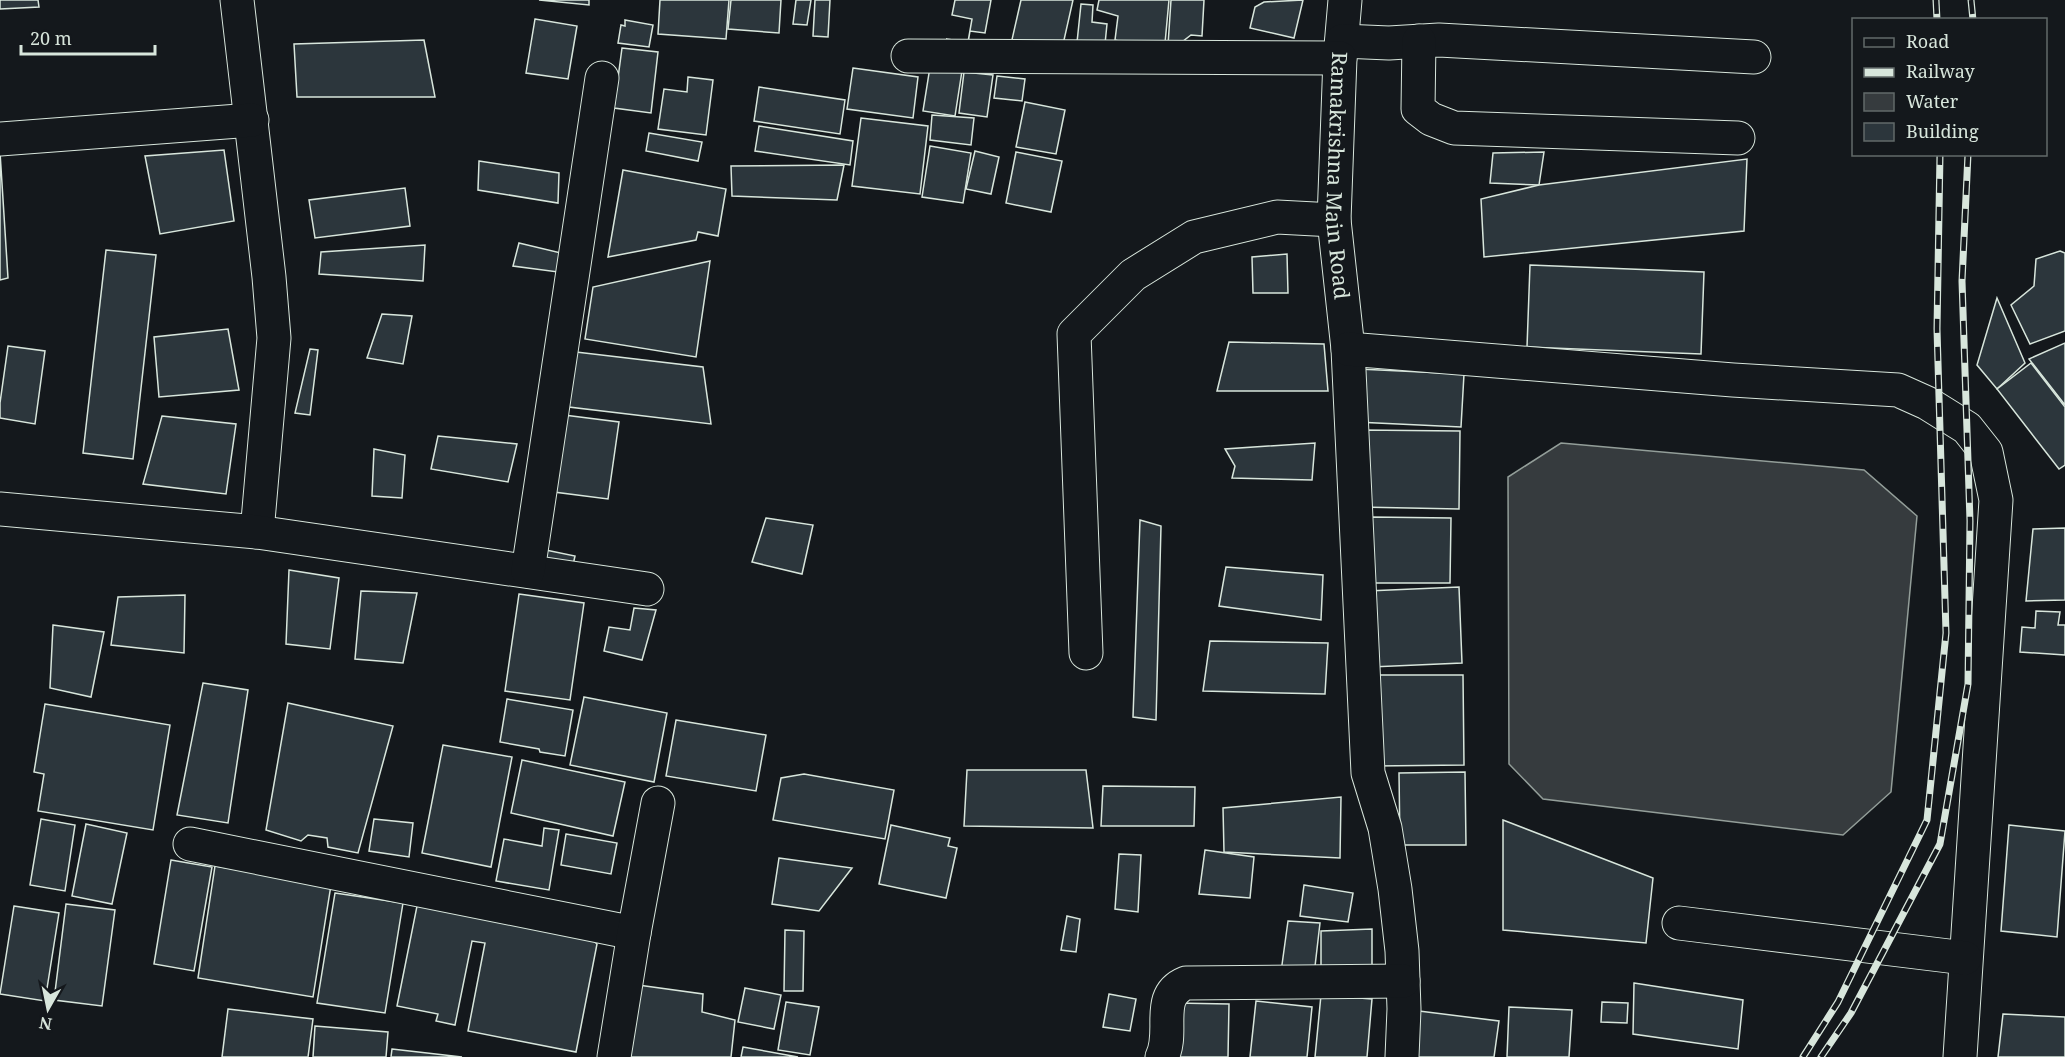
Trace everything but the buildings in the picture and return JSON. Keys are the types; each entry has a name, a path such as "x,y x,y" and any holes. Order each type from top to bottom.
{"street":[{"path":"237,0 252,120 274,338 257,532"},
{"name":"Ramakrishna Main Road","path":"1345,0 1334,220 1348,349 1368,773 1385,828 1395,889 1402,951 1404,1009 1402,1057"},
{"path":"908,56 1341,49 1439,40 1754,57"},
{"path":"1419,41 1418,109 1431,119 1454,129 1738,138"},
{"path":"528,571 602,78"},
{"path":"0,139 252,120"},
{"path":"1086,653 1074,334 1133,275 1194,237 1277,217 1334,220"},
{"path":"1348,349 1733,380 1898,390 1927,403 1966,428 1986,452 1996,500 1960,1057"},
{"path":"0,509 257,532 648,589"},
{"path":"614,1057 658,803"},
{"path":"190,844 634,933"},
{"path":"1679,922 1965,958"},
{"path":"1162,1057 1167,1044 1168,999 1177,986 1186,983 1403,981"}],"water":[{"path":"1561,443 1864,470 1917,516 1891,792 1843,835 1543,799 1509,764 1508,477"}],"railway":[{"path":"1936,0 1937,18"},
{"path":"1971,0 1973,18"},
{"path":"1803,1057 1838,1002 1927,820 1946,633 1937,329 1940,156"},
{"path":"1821,1057 1851,1013 1940,844 1968,684 1970,521 1962,281 1968,156"}]}
